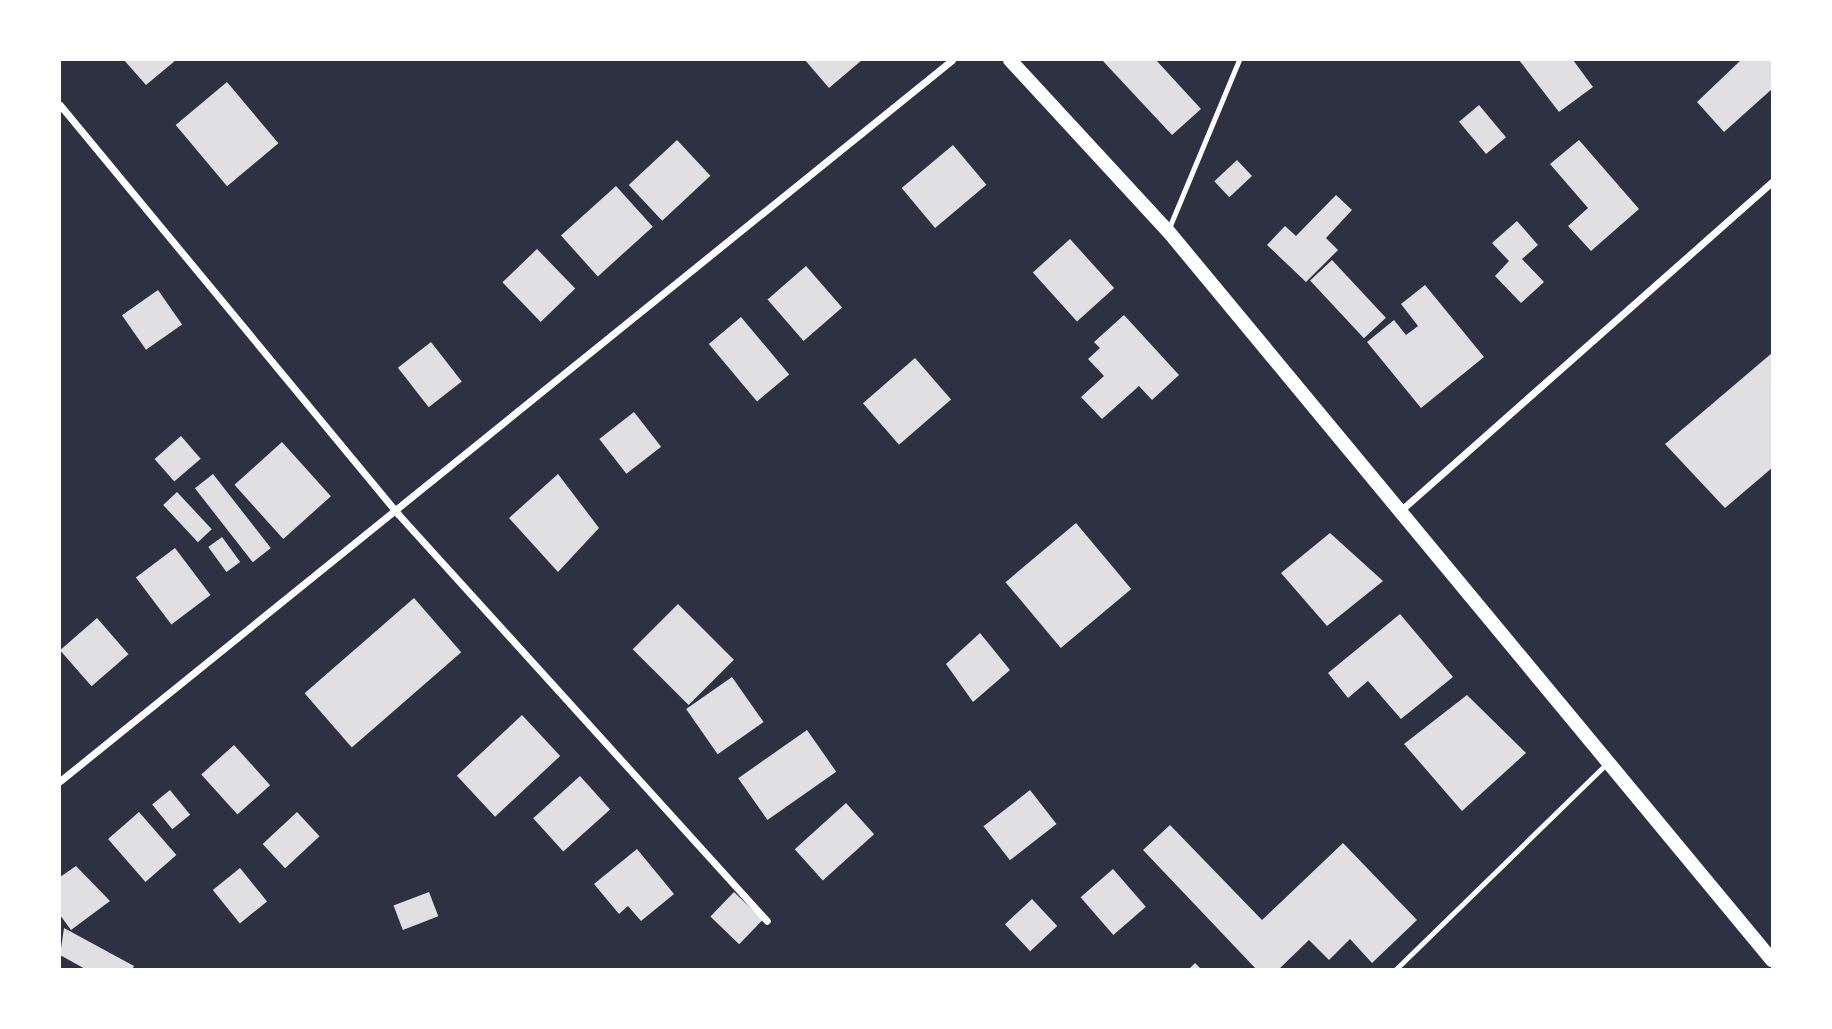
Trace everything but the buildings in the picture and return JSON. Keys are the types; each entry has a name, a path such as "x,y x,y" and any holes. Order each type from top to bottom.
{"main road":[{"path":"1010,60 1168,231 1773,960"}],"street":[{"path":"60,781 398,514 952,60"},
{"path":"60,105 398,514 767,921"},
{"path":"1400,511 1773,182"}],"lane":[{"path":"1168,231 1239,60"},
{"path":"1395,970 1608,762"}]}
